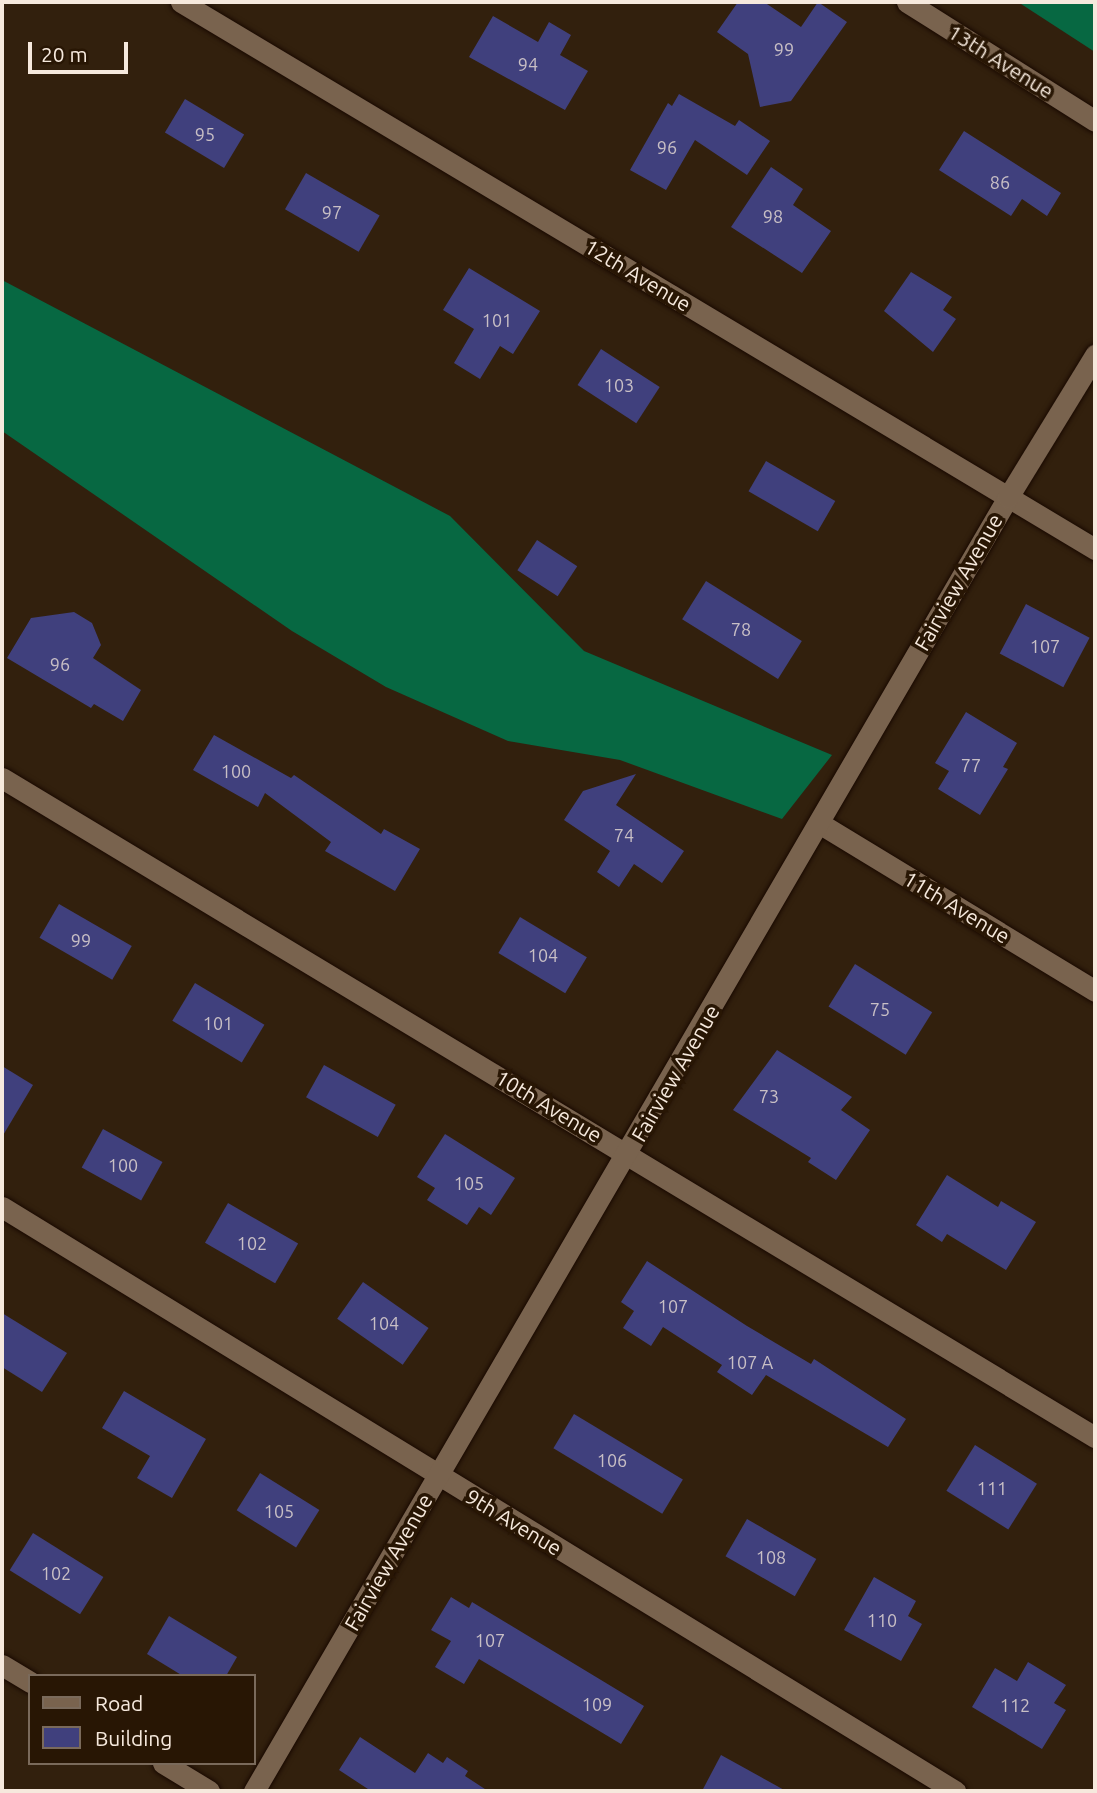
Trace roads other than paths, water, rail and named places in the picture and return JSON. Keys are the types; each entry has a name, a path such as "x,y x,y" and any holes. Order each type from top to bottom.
{"street":[{"name":"12th Avenue","path":"181,2 1095,549"},
{"name":"13th Avenue","path":"907,2 1095,121"},
{"name":"Fairview Avenue","path":"254,1791 1008,497 1095,355"},
{"name":"10th Avenue","path":"2,778 1095,1437"},
{"name":"11th Avenue","path":"819,823 1095,991"},
{"name":"9th Avenue","path":"2,1207 955,1791"},
{"path":"2,1665 28,1681"},
{"path":"166,1765 209,1791"}]}
